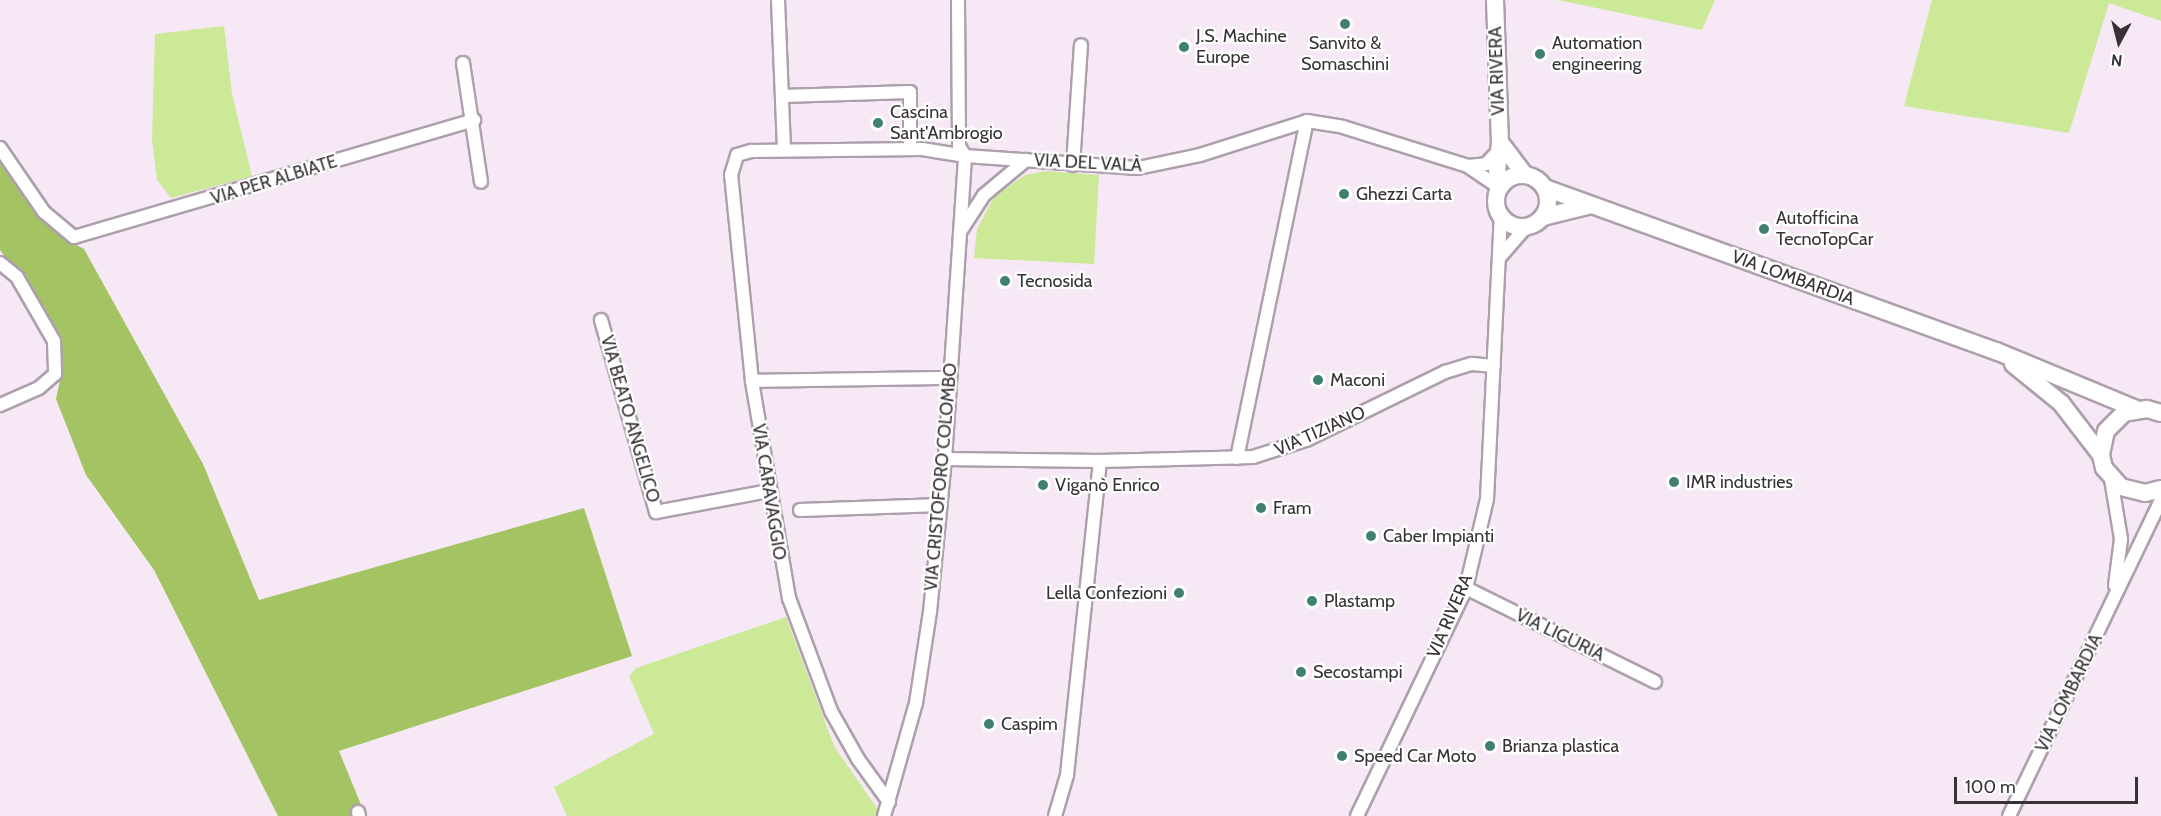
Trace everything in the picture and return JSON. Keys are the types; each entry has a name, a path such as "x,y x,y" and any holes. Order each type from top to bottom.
{"street":[{"path":"778,0 784,150"},
{"path":"958,0 959,146 965,156 960,233"},
{"name":"VIA RIVERA","path":"1495,0 1500,146 1497,170 1500,187"},
{"path":"1073,165 1081,45"},
{"path":"463,63 474,120 481,182"},
{"path":"783,96 910,92 910,149"},
{"name":"VIA PER ALBIATE","path":"0,148 44,212 74,237 474,120"},
{"path":"1237,458 1307,121"},
{"name":"VIA DEL VALÀ","path":"735,158 743,152 910,149 1073,165 1153,166 1307,121 1343,127 1468,166 1500,187"},
{"path":"1468,166 1486,164 1500,146"},
{"name":"VIA RIVERA","path":"1500,146 1525,175"},
{"name":"VIA CARAVAGGIO","path":"735,158 731,175 752,381 768,491 789,597 812,669 845,737 890,801"},
{"name":"VIA CRISTOFORO COLOMBO","path":"884,816 890,801 922,675 945,459 960,233 984,195 1026,160"},
{"path":"1527,226 1513,225 1501,216 1496,202 1500,187 1525,175 1545,188 1548,203 1543,217"},
{"name":"VIA LOMBARDIA","path":"1545,188 1996,351 2136,410 2161,413"},
{"path":"1499,258 1527,226 1543,217 1591,205"},
{"name":"VIA RIVERA","path":"1357,816 1466,588 1487,499 1501,216"},
{"path":"0,263 17,277 54,341 55,374 39,388 0,405"},
{"name":"VIA BEATO ANGELICO","path":"601,320 656,512 768,491"},
{"name":"VIA LOMBARDIA","path":"1996,351 2061,403 2101,455 2111,479 2121,539 2123,569"},
{"name":"VIA TIZIANO","path":"945,459 1100,462 1237,458 1269,454 1291,446 1445,372 1472,364 1494,366"},
{"path":"752,381 950,378"},
{"path":"2101,455 2102,442 2114,421 2136,410"},
{"path":"1056,816 1067,775 1100,462"},
{"path":"2111,479 2132,492 2161,489"},
{"name":"VIA LOMBARDIA","path":"2009,816 2112,602 2123,569 2141,544 2161,500"},
{"path":"800,510 941,505"},
{"path":"2121,539 2141,544"},
{"name":"VIA LIGURIA","path":"1466,588 1655,682"}],"green space":[{"path":"1558,0 1715,0 1702,30"},
{"path":"1932,0 2161,0 2161,21 2109,3 2069,133 1904,106"},
{"path":"224,26 232,94 252,176 171,198 157,180 152,140 155,34"},
{"path":"0,163 41,216 67,240 84,249 203,464 259,600 584,508 632,656 339,751 364,812 356,816 278,816 154,570 86,475 56,399 63,366 60,344 36,297 0,250"},
{"path":"1046,171 1099,175 1094,264 974,258 977,229 994,197 1025,175"},
{"path":"786,617 834,746 878,810 876,816 567,816 554,787 654,734 629,676 636,668"}],"place":[{"name":"Sanvito & Somaschini","path":"1345,24"},
{"name":"J.S. Machine Europe","path":"1184,47"},
{"name":"Automation engineering","path":"1540,54"},
{"name":"Cascina Sant'Ambrogio","path":"878,123"},
{"name":"Ghezzi Carta","path":"1344,194"},
{"name":"Autofficina TecnoTopCar","path":"1764,229"},
{"name":"Tecnosida","path":"1005,281"},
{"name":"Maconi","path":"1318,380"},
{"name":"IMR industries","path":"1674,482"},
{"name":"Viganò Enrico","path":"1043,485"},
{"name":"Fram","path":"1261,508"},
{"name":"Caber Impianti","path":"1371,536"},
{"name":"Lella Confezioni","path":"1179,593"},
{"name":"Plastamp","path":"1312,601"},
{"name":"Secostampi","path":"1301,672"},
{"name":"Caspim","path":"989,724"},
{"name":"Brianza plastica","path":"1490,746"},
{"name":"Speed Car Moto","path":"1342,756"}]}
